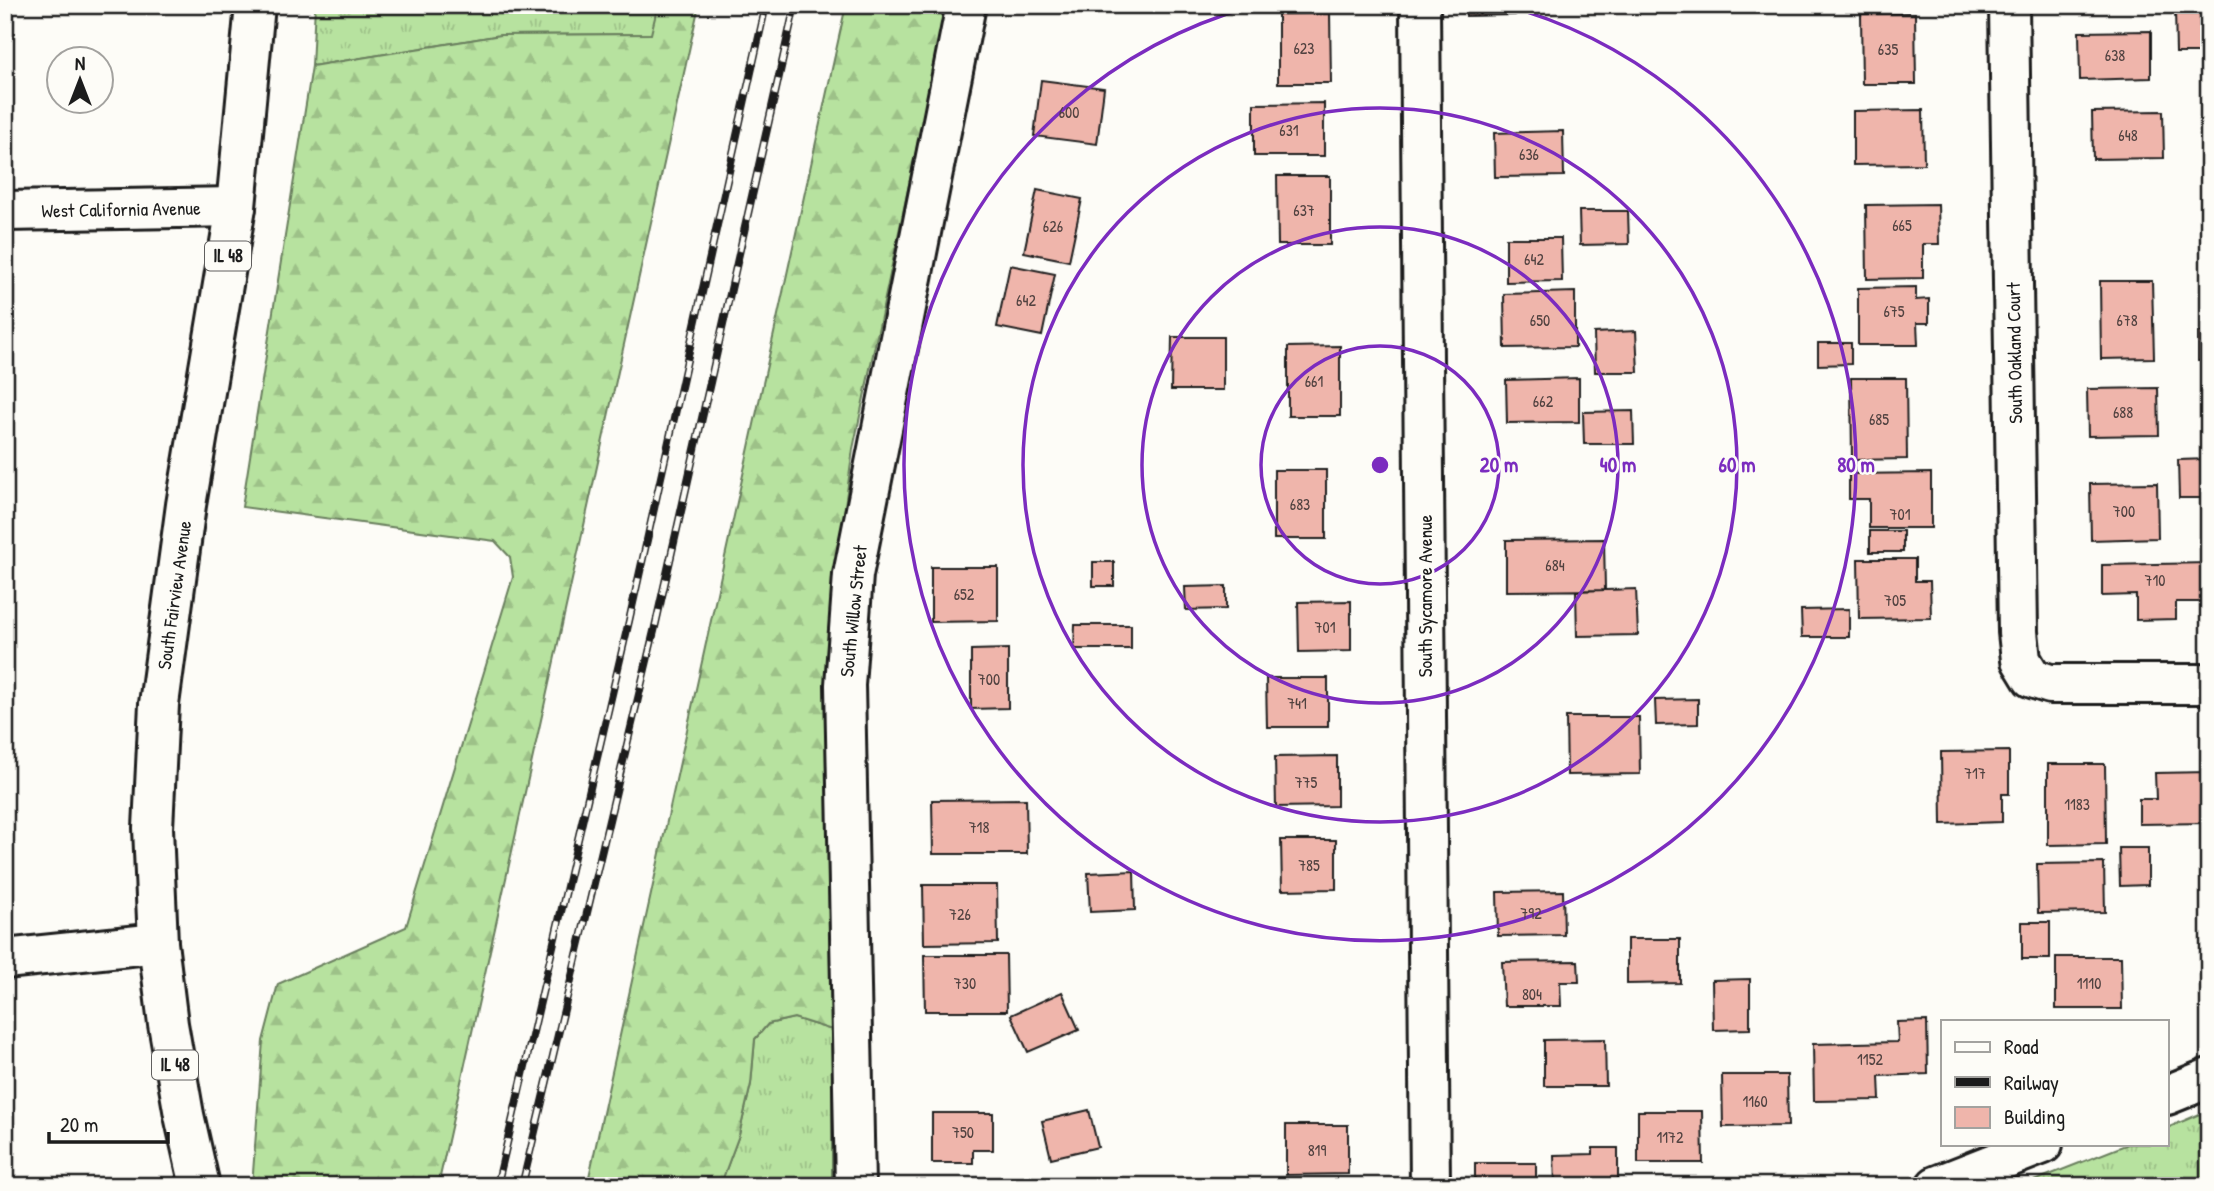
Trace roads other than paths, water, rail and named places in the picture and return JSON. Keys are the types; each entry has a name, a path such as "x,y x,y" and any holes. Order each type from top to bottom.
{"street":[{"name":"South Fairview Avenue","path":"200,1186 168,1024 158,943 153,828 159,704 186,505 236,207 255,5"},
{"name":"South Willow Street","path":"855,1186 845,685 853,575 965,5"},
{"name":"South Sycamore Avenue","path":"1420,5 1430,1186"},
{"name":"South Oakland Court","path":"2009,5 2018,632 2021,660 2032,678 2050,684 2209,684"},
{"name":"West California Avenue","path":"5,211 236,207"},
{"path":"5,959 158,943"},
{"path":"2168,1095 2209,1078"},
{"path":"1937,1186 2038,1146"}],"railway":[{"path":"497,1186 629,621 766,5"},
{"path":"522,1186 655,627 795,5"}]}
